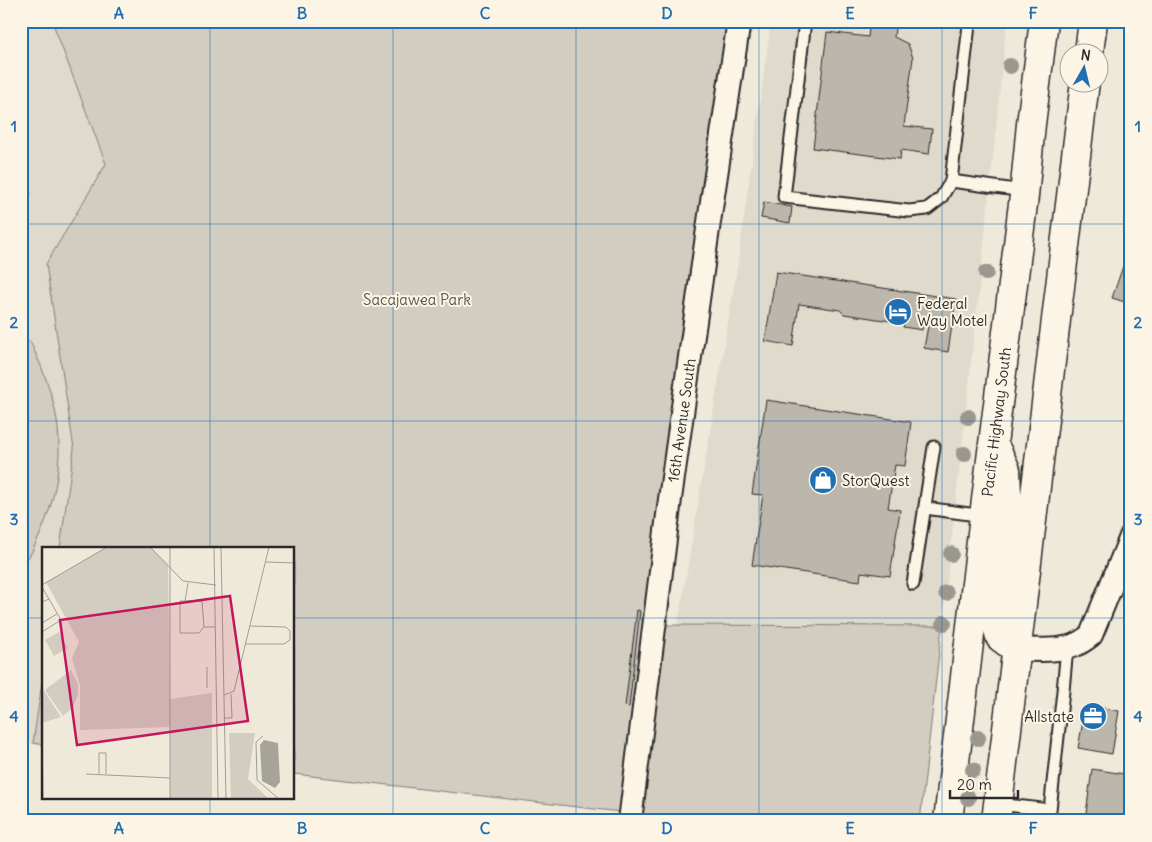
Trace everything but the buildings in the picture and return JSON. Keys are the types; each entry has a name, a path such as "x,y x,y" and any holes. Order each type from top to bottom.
{"main road":[{"name":"Pacific Highway South","path":"948,821 1044,21"},
{"path":"1090,42 1093,21"},
{"path":"997,812 1084,92"},
{"path":"993,442 1006,470 1008,518 996,622 1000,637 1016,649"}],"street":[{"name":"16th Avenue South","path":"630,821 670,499 740,21"},
{"path":"1016,649 1046,650 1067,647 1077,645 1091,634 1131,537"}],"lane":[{"path":"805,21 784,197 909,211 928,209 941,198 952,181 969,21"},
{"path":"952,181 1024,191"},
{"path":"913,584 934,447"},
{"path":"924,508 984,516"},
{"path":"997,812 1049,816 1067,647"}],"shaded area":[{"path":"21,21 52,21 106,164 46,264 74,449 60,547 42,547 42,682 33,743 21,742"},
{"path":"771,21 1007,21 942,626 678,625 738,262"}],"green space":[{"name":"Sacajawea Park","path":"52,21 739,21 654,625 942,626 920,821 629,821 629,813 295,774 295,547 60,547 74,449 46,264 106,164"},
{"path":"21,169 31,195 21,199"},
{"path":"30,341 53,401 58,427 59,462 57,479 48,513 34,548 21,568 21,346"},
{"path":"42,682 42,745 33,743"}],"place":[{"name":"Federal Way Motel","path":"898,312"},
{"name":"StorQuest","path":"823,480"},
{"name":"Allstate","path":"1093,716"}]}
